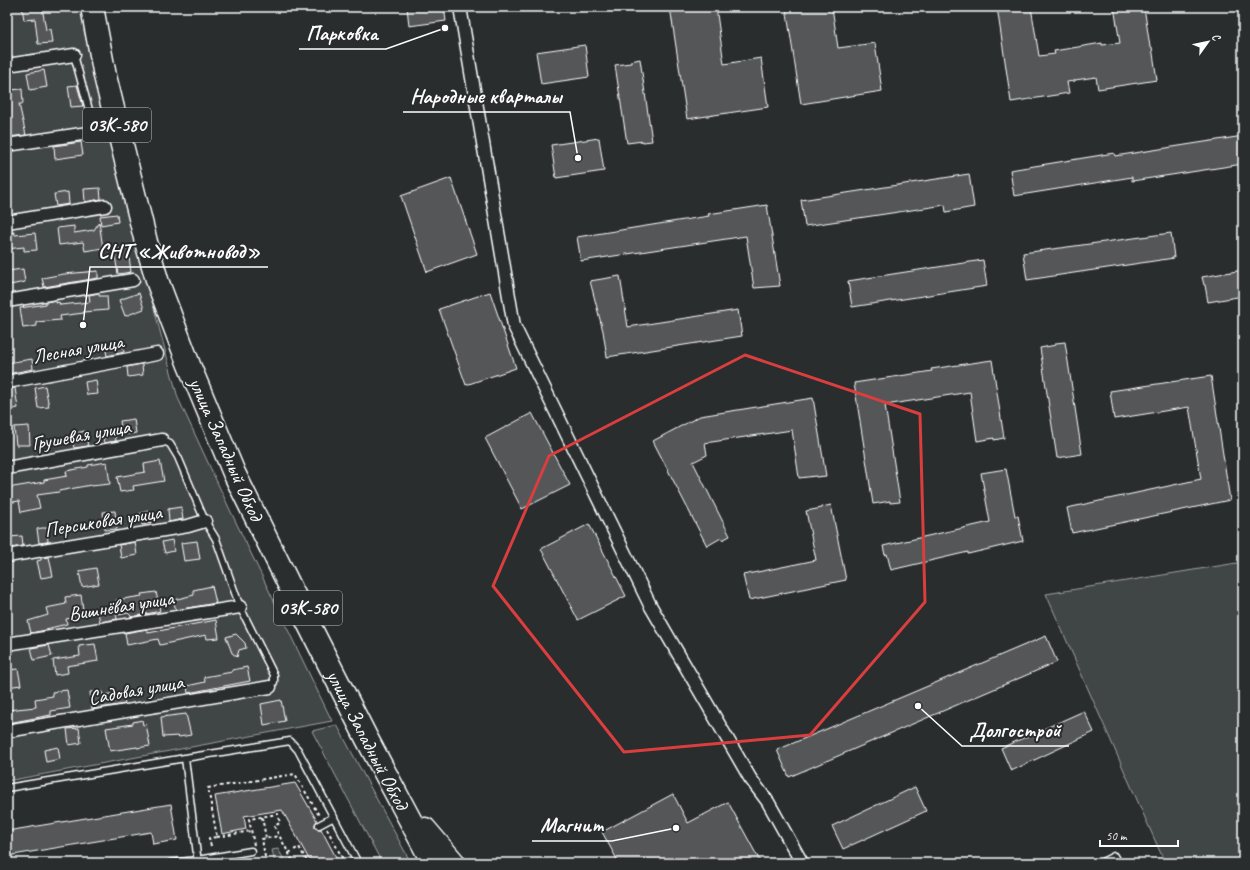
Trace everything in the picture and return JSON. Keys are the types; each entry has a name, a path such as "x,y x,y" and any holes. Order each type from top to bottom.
{"highway":[{"name":"улица Западный Обход","path":"92,7 105,76 146,242 158,283 189,365 234,472 304,615 370,745 434,863"},
{"name":"улица Западный Обход","path":"104,7 124,109 160,258 197,362 241,469 309,611 393,774 443,863"},
{"path":"422,826 428,831 454,863"}],"street":[{"path":"460,7 514,326 650,605 750,778 768,802 802,863"},
{"path":"7,65 74,55"},
{"path":"7,145 95,132"},
{"path":"7,222 105,206"},
{"path":"7,301 133,280"},
{"name":"Лесная улица","path":"7,382 157,354"},
{"name":"Грушевая улица","path":"7,468 162,440"},
{"name":"Персиковая улица","path":"7,556 188,526 205,521"},
{"name":"Вишнёвая улица","path":"7,644 240,607"},
{"name":"Садовая улица","path":"7,731 270,687"}],"lane":[{"path":"74,55 95,132"},
{"path":"162,440 170,444 178,457 205,521 216,539 240,607 274,675 274,682 270,687"},
{"path":"7,788 290,742 298,750 358,863"},
{"path":"185,758 198,862"},
{"path":"321,824 334,817"},
{"path":"170,863 198,862 253,850"},
{"path":"1100,863 1114,856 1118,863"}],"path":[{"path":"217,837 208,788 295,774 321,824 345,863"},
{"path":"253,850 249,819 278,814 280,823 274,826 294,863"},
{"path":"262,817 266,838"},
{"path":"211,846 210,838 251,831"},
{"path":"266,863 262,839 279,836"},
{"path":"289,853 299,847 308,863"}],"highlighted area":[{"path":"745,355 920,414 925,602 810,735 624,752 493,586 549,456"}],"shaded area":[{"path":"7,7 84,7 84,31 139,253 178,398 230,510 332,721 7,781"},
{"path":"1243,562 1243,863 1165,863 1046,594"},
{"path":"337,725 411,863 382,863 312,731"},
{"path":"278,849 286,863 275,863 272,850"}],"building":[{"path":"22,7 42,7 46,30 50,29 52,43 38,44 35,19 24,20"},
{"path":"407,7 444,7 446,21 409,26"},
{"path":"670,7 716,7 724,64 761,58 768,107 687,119"},
{"path":"786,7 832,7 838,48 875,43 882,91 801,104"},
{"path":"997,7 1031,7 1039,56 1055,54 1054,51 1102,43 1102,45 1120,43 1114,7 1144,7 1157,80 1098,89 1096,77 1075,80 1067,82 1069,93 1011,102"},
{"path":"585,45 589,77 541,84 536,52"},
{"path":"640,59 652,141 627,143 615,65 631,63 631,61"},
{"path":"44,70 47,87 30,90 27,73"},
{"path":"77,85 83,106 71,107 68,86"},
{"path":"22,89 23,104 19,104 26,135 7,137 7,130 10,130 7,109 11,109 9,90"},
{"path":"1243,136 1243,164 1132,181 1132,177 1014,196 1010,170 1114,153 1115,156"},
{"path":"599,138 604,171 556,178 551,145"},
{"path":"81,142 83,155 55,159 54,146"},
{"path":"969,174 974,207 946,212 945,205 805,226 801,200"},
{"path":"451,178 477,254 427,272 401,196"},
{"path":"100,188 101,199 85,202 84,189"},
{"path":"68,192 69,204 56,206 54,194"},
{"path":"767,205 780,286 754,288 746,236 581,261 577,237 709,216 708,214"},
{"path":"117,214 118,222 101,225 100,216"},
{"path":"99,222 103,248 85,251 83,242 59,245 57,228 74,226 74,233 94,230"},
{"path":"14,232 15,235 35,233 37,250 24,251 24,247 7,249 7,233"},
{"path":"1171,233 1174,258 1027,280 1023,253"},
{"path":"128,248 131,272 118,274 114,250"},
{"path":"983,260 987,286 852,307 848,281"},
{"path":"23,269 25,282 10,285 7,271"},
{"path":"1243,270 1243,296 1208,302 1202,277"},
{"path":"98,271 98,278 44,287 42,278 64,274"},
{"path":"620,276 628,327 738,310 742,336 607,357 603,331 590,281"},
{"path":"490,292 516,368 466,385 439,309"},
{"path":"99,293 99,296 107,296 108,310 60,316 61,320 36,322 37,326 23,328 20,308 46,304 46,302 56,300 56,303 59,302 60,305 90,302 89,295"},
{"path":"139,293 144,309 125,316 119,300"},
{"path":"1065,342 1082,454 1057,458 1040,348"},
{"path":"122,343 124,352 107,356 105,346"},
{"path":"32,359 33,369 7,374 7,363"},
{"path":"992,360 1004,438 977,441 970,392 885,405 900,502 890,503 890,501 873,504 854,383"},
{"path":"142,364 143,375 128,377 127,367"},
{"path":"1211,376 1230,500 1072,533 1067,508 1201,479 1189,407 1114,419 1110,391"},
{"path":"96,380 98,394 87,395 85,382"},
{"path":"45,386 49,407 38,408 35,388"},
{"path":"15,388 18,408 9,410 7,389"},
{"path":"813,398 826,476 799,478 792,430 705,443 707,455 693,462 730,536 722,540 721,538 707,546 653,441 700,416"},
{"path":"532,413 570,485 522,509 485,438"},
{"path":"134,419 136,433 122,435 120,421"},
{"path":"29,426 30,445 16,445 14,427"},
{"path":"85,431 88,446 74,448 71,434"},
{"path":"115,433 116,441 104,443 103,438 106,438 105,435"},
{"path":"160,461 164,481 133,486 134,490 120,492 117,477 145,472 144,464"},
{"path":"107,462 110,484 91,485 37,495 40,508 21,512 19,501 7,503 7,488 44,482 44,480 67,476 66,471"},
{"path":"1006,469 1015,516 1018,516 1023,541 891,570 887,554 885,555 883,546 990,522 981,473"},
{"path":"831,505 846,580 749,600 743,575 816,560 806,511"},
{"path":"181,507 183,519 169,522 168,509"},
{"path":"115,511 117,529 105,530 103,512"},
{"path":"148,511 151,523 142,525 139,514"},
{"path":"589,524 626,596 578,620 541,549"},
{"path":"47,528 48,542 39,543 37,529"},
{"path":"22,536 23,546 10,548 9,537"},
{"path":"172,540 174,551 165,553 162,542"},
{"path":"197,541 200,559 184,561 181,543"},
{"path":"135,542 137,555 121,558 119,545"},
{"path":"49,557 53,576 41,578 37,561 41,560 41,558"},
{"path":"96,568 99,584 82,587 79,571"},
{"path":"212,586 216,603 176,610 173,600 194,595 193,590"},
{"path":"156,592 160,611 132,617 128,613 119,615 116,600"},
{"path":"81,595 84,616 66,619 67,624 31,633 28,621 48,615 46,608 66,604 65,597"},
{"path":"116,610 117,619 100,622 98,613"},
{"path":"216,620 219,638 207,639 206,635 160,645 158,639 127,645 125,633 147,629 148,633"},
{"path":"236,634 245,643 246,648 239,650 237,657 232,653 226,637"},
{"path":"1046,636 1057,662 789,777 777,750"},
{"path":"95,644 98,661 67,666 68,673 55,675 53,660 80,656 79,646"},
{"path":"49,645 52,656 34,660 31,648"},
{"path":"247,667 250,681 188,693 187,686 205,682 204,677 232,672 232,670"},
{"path":"18,669 21,685 7,687 7,670"},
{"path":"67,690 70,708 51,711 51,715 8,723 7,710 36,707 35,699 53,696 52,692"},
{"path":"102,691 103,695 123,692 125,704 92,709 90,692"},
{"path":"281,700 285,721 264,725 261,704"},
{"path":"1084,711 1094,732 1011,771 1001,748"},
{"path":"186,714 191,735 163,737 161,717"},
{"path":"142,720 143,725 146,724 150,746 110,751 106,728 133,724 133,722"},
{"path":"79,728 81,743 69,745 67,729"},
{"path":"58,747 60,759 46,762 44,750"},
{"path":"295,783 317,821 315,827 321,829 339,863 311,863 282,810 244,816 246,829 222,834 215,796"},
{"path":"915,787 926,811 843,849 832,826"},
{"path":"673,794 688,823 728,802 761,863 619,863 602,832"},
{"path":"171,804 177,840 153,844 151,832 7,856 7,831"}],"place":[{"name":"Парковка","path":"445,28"},
{"name":"Народные кварталы","path":"578,158"},
{"name":"СНТ «Животновод»","path":"83,325"},
{"name":"Долгострой","path":"918,706"},
{"name":"Магнит","path":"676,828"}]}
